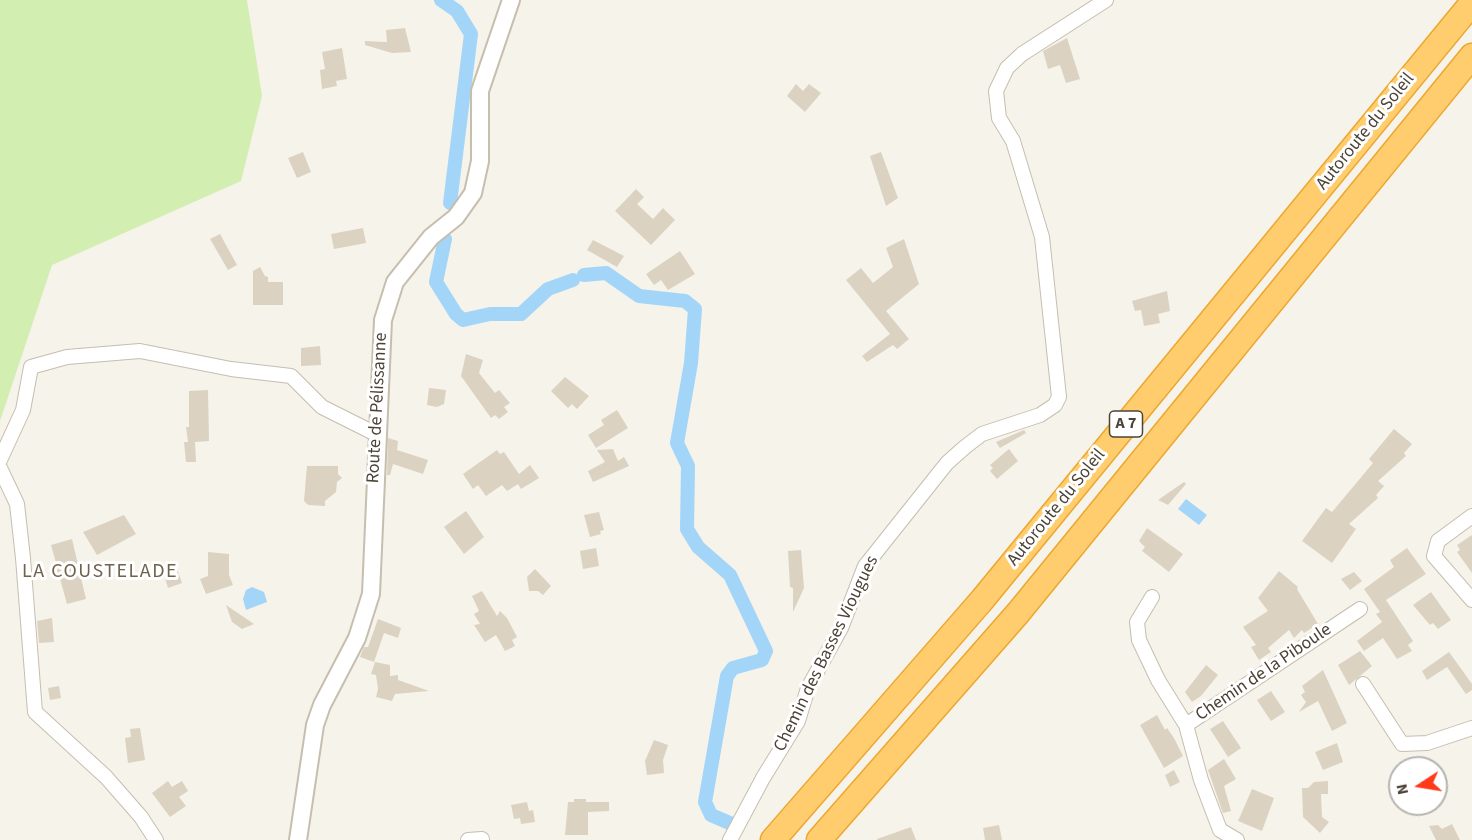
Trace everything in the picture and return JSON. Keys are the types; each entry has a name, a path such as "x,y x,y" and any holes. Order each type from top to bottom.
{"highway":[{"name":"Autoroute du Soleil","path":"773,840 989,591 1472,3"},
{"name":"Autoroute du Soleil","path":"819,840 1018,613 1472,56"}],"street":[{"name":"Route de Pélissanne","path":"298,840 315,725 322,705 357,638 371,594 376,434 383,320 395,282 431,237 456,217 473,193 480,161 480,91 511,0"},
{"name":"Chemin des Basses Viougues","path":"730,840 763,778 798,721 808,688 841,628 865,567 947,464 965,447 982,434 1040,415 1055,405 1059,397 1042,237 1013,141 999,118 996,90 1007,68 1022,54 1106,0"},
{"path":"0,460 23,410 31,367 67,357 140,351 231,369 291,376 322,408 376,434"},
{"path":"0,468 16,504 23,558 35,712 106,777 141,817 156,840"},
{"path":"1472,516 1438,542 1434,556 1472,600"},
{"path":"1152,597 1137,622 1139,640 1158,680 1186,725"},
{"name":"Chemin de la Piboule","path":"1237,840 1220,830 1201,780 1186,725 1360,609"},
{"path":"1363,684 1402,744 1427,743 1472,728"}],"green space":[{"path":"0,0 247,0 262,96 241,181 52,265 0,421"}],"water":[{"path":"1186,499 1207,515 1199,525 1178,509"},
{"path":"252,587 264,592 267,602 246,610 243,599 246,590"}],"building":[{"path":"405,28 411,52 392,53 365,45 365,41 387,42 386,30"},
{"path":"1067,38 1080,79 1066,83 1060,65 1048,69 1043,51"},
{"path":"342,48 347,79 336,81 337,86 322,89 320,70 325,69 322,52"},
{"path":"796,84 803,91 809,84 821,93 805,112 787,96"},
{"path":"303,152 311,172 297,178 288,158"},
{"path":"881,152 898,198 886,206 870,156"},
{"path":"636,189 644,197 637,204 653,219 663,208 675,220 651,245 615,211"},
{"path":"363,228 366,243 334,249 331,234"},
{"path":"220,234 237,265 228,270 210,239"},
{"path":"904,239 919,284 886,311 909,339 897,349 893,345 867,362 862,356 890,334 846,280 861,268 873,283 893,267 886,248"},
{"path":"593,240 624,256 617,267 587,250"},
{"path":"680,251 695,274 668,290 661,280 654,285 646,274"},
{"path":"260,267 268,277 268,282 283,282 283,305 253,305 253,271"},
{"path":"1167,291 1170,311 1158,314 1160,323 1144,326 1141,310 1135,311 1132,301"},
{"path":"320,346 321,365 301,366 301,348"},
{"path":"466,354 483,360 479,373 495,393 499,390 510,403 504,407 508,412 499,419 495,415 491,418 461,376"},
{"path":"565,377 589,396 577,409 572,404 568,408 551,391"},
{"path":"429,388 446,390 444,404 437,407 427,405"},
{"path":"208,390 209,441 195,442 196,462 186,462 184,442 188,442 186,427 189,427 189,391"},
{"path":"617,410 628,428 596,448 588,435 604,425 601,420"},
{"path":"1394,429 1412,444 1404,453 1406,456 1378,481 1384,486 1376,495 1378,498 1349,524 1356,529 1332,563 1302,541 1326,508 1332,512 1373,463 1369,459"},
{"path":"1024,430 1026,433 1000,448 996,442"},
{"path":"388,438 398,441 397,450 428,460 423,474 393,464 390,475 387,475"},
{"path":"613,449 618,461 624,457 629,466 593,482 588,471 605,462 597,450"},
{"path":"1009,449 1018,461 997,479 990,471 993,468 990,465"},
{"path":"497,450 500,454 504,452 519,474 530,465 539,478 521,489 518,484 507,491 502,485 486,496 478,485 473,489 463,474"},
{"path":"307,466 338,466 338,474 342,478 337,482 336,492 325,501 325,506 308,505 304,501"},
{"path":"1184,482 1186,484 1168,505 1158,500"},
{"path":"466,511 484,537 464,554 444,527"},
{"path":"599,512 604,530 600,531 601,534 590,537 584,515"},
{"path":"124,515 136,534 97,555 83,532"},
{"path":"1147,528 1183,554 1169,572 1142,551 1145,547 1139,541"},
{"path":"1472,535 1472,573 1457,552 1460,550 1457,545"},
{"path":"72,539 86,599 67,604 59,575 53,577 56,563 51,545"},
{"path":"596,548 599,566 583,569 580,551"},
{"path":"1407,548 1426,574 1386,600 1413,641 1408,645 1412,651 1397,659 1383,638 1364,651 1357,641 1382,622 1376,614 1380,612 1364,589 1394,567 1390,560"},
{"path":"801,550 804,588 793,612 793,588 790,587 788,551"},
{"path":"208,552 229,554 229,575 233,585 206,594 200,579 208,576"},
{"path":"175,563 182,583 168,588 162,568"},
{"path":"535,569 551,586 543,595 538,591 529,591 527,577"},
{"path":"1279,571 1298,587 1297,589 1318,624 1304,633 1302,630 1294,638 1289,630 1268,648 1271,652 1259,660 1251,647 1256,645 1243,627 1268,611 1258,598"},
{"path":"1354,572 1362,581 1350,590 1341,579"},
{"path":"482,591 497,616 500,611 507,618 517,637 512,640 515,646 505,651 496,635 485,642 474,625 480,624 474,614 479,611 472,596"},
{"path":"1431,592 1451,620 1438,629 1433,623 1430,625 1413,605"},
{"path":"226,605 254,624 242,629 232,622"},
{"path":"52,618 54,642 39,643 37,621"},
{"path":"378,619 401,628 398,638 384,633 374,662 360,657 364,647 368,647"},
{"path":"1360,651 1372,666 1349,685 1338,665"},
{"path":"1449,652 1472,684 1472,690 1466,694 1447,667 1427,680 1422,671"},
{"path":"375,662 390,665 390,676 398,675 398,680 429,691 395,694 392,701 376,697 378,689 376,675 371,674"},
{"path":"1206,665 1218,675 1201,696 1192,702 1185,692"},
{"path":"1323,670 1347,723 1332,731 1318,701 1299,712 1306,702 1301,695 1305,692 1302,686"},
{"path":"59,686 61,698 50,700 48,688"},
{"path":"1271,691 1285,712 1271,721 1257,700"},
{"path":"1157,715 1165,730 1167,728 1174,738 1183,756 1164,768 1140,725"},
{"path":"1223,721 1241,748 1228,757 1210,729"},
{"path":"140,728 145,760 128,763 125,738 131,737 130,729"},
{"path":"654,740 668,745 663,760 664,773 647,775 645,761"},
{"path":"1337,743 1343,762 1323,770 1315,752"},
{"path":"1224,759 1236,779 1224,786 1231,811 1223,813 1208,770"},
{"path":"1174,770 1180,782 1170,787 1165,775"},
{"path":"168,781 172,787 182,781 188,791 179,797 186,806 170,817 152,793"},
{"path":"1328,781 1328,794 1321,794 1322,817 1329,822 1320,833 1303,817 1302,788 1308,788 1314,782"},
{"path":"1252,789 1274,798 1262,831 1238,821"},
{"path":"574,799 586,799 586,802 609,802 609,811 588,812 588,835 565,835 568,802 574,802"},
{"path":"527,802 529,811 533,810 535,822 521,824 520,818 514,819 511,805"},
{"path":"1452,824 1460,840 1436,840 1429,826 1438,825 1442,829"},
{"path":"999,825 1002,840 985,840 983,828"},
{"path":"911,827 916,840 877,840 877,839"}],"waterway":[{"path":"441,0 457,11 471,34 450,203"},
{"path":"445,239 436,282 456,314 463,320 490,314 521,314 548,289 573,280"},
{"path":"584,275 606,273 639,296 685,301 695,309 691,363 677,443 688,466 687,529 698,547 730,575 766,651 762,660 733,668 727,676 705,802 711,815 732,824"}],"district":[{"name":"LA COUSTELADE","path":"100,573"}]}
